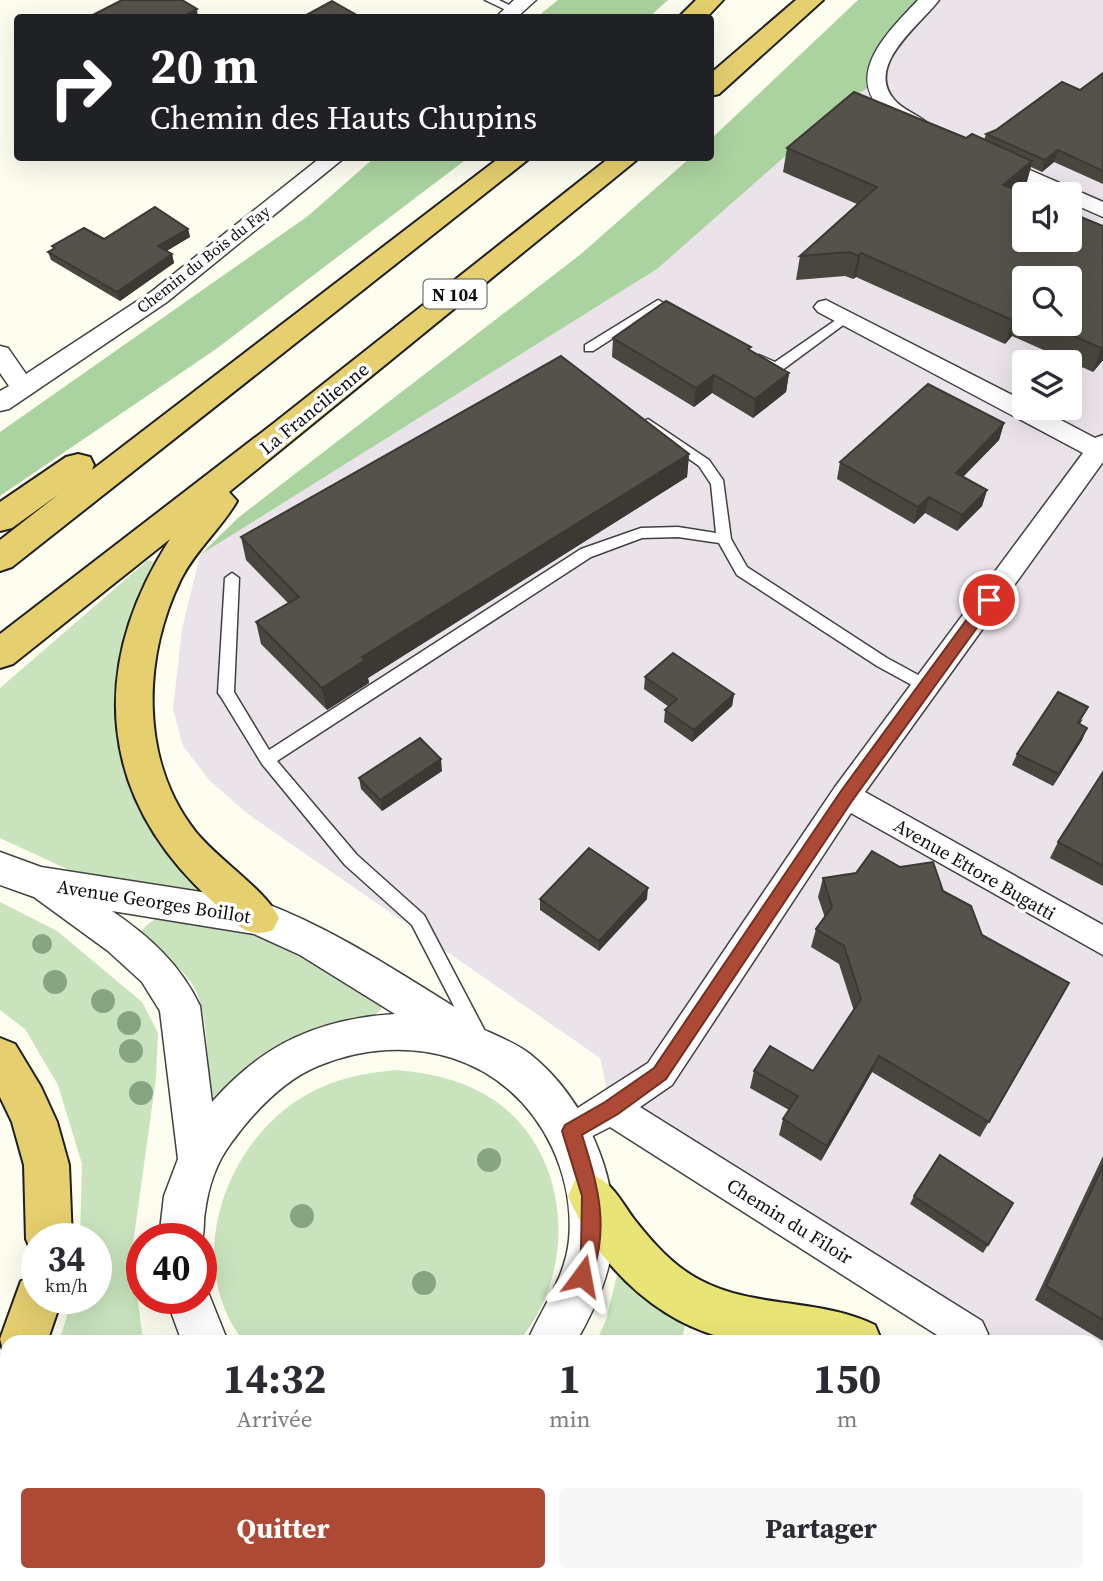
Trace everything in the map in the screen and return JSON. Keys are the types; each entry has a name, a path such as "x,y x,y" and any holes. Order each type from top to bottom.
{"highway":[{"path":"695,14 711,0"},
{"path":"714,85 811,0"},
{"path":"0,558 512,161"},
{"name":"La Francilienne","path":"0,654 285,431 621,161"},
{"path":"0,519 154,411 213,391"},
{"path":"259,918 195,859 159,808 138,755 132,690 136,653 146,617 180,550 218,503 279,459 285,431"},
{"path":"0,1058 34,1115 50,1185 49,1223"},
{"path":"25,1335 33,1314"}],"main road":[{"path":"591,1196 626,1248 668,1289 737,1330 830,1335"}],"street":[{"path":"929,0 886,47 875,66 874,84 882,100 898,117 947,139"},
{"path":"971,150 1042,182"},
{"name":"Chemin du Bois du Fay","path":"0,403 21,386 159,297 329,161"},
{"path":"1082,200 1103,210"},
{"path":"571,1131 611,1108 660,1074 846,796 1101,447 836,312"},
{"path":"0,354 21,386"},
{"name":"Avenue Ettore Bugatti","path":"846,796 1103,941"},
{"name":"Avenue Georges Boillot","path":"0,868 40,883 259,918 314,943 484,1048"},
{"name":"Avenue Georges Boillot","path":"40,883 122,939 156,970 180,1006 198,1156"},
{"path":"180,1223 198,1156 230,1107 273,1069 323,1042 377,1030 433,1031 484,1048 535,1082 571,1131 591,1196 590,1250 574,1303 554,1335"},
{"name":"Chemin du Filoir","path":"611,1108 969,1334"},
{"path":"194,1314 202,1335"}],"lane":[{"path":"490,0 514,9"},
{"path":"589,348 658,304 694,323"},
{"path":"752,355 776,368 836,312"},
{"path":"636,415 704,463 718,483 724,539 742,571 882,662 926,686"},
{"path":"267,760 586,553 641,533 678,532 724,539"},
{"path":"232,578 226,692 267,760 351,860 418,920 484,1048"}],"shaded area":[{"path":"929,0 1103,0 1103,1335 973,1335 611,1108 600,1058 248,814 210,781 183,746 173,709 182,629 200,555 657,269 875,66"}],"green space":[{"path":"558,0 668,0 652,14 541,14"},
{"path":"858,0 929,0 886,47 874,84 850,99 657,269 200,555 239,517 581,254 687,161 714,161 714,136"},
{"path":"371,161 464,161 216,349 0,496 0,432 308,216"},
{"path":"148,560 158,564 125,638 117,728 151,831 198,886 192,894 69,870 0,838 0,688"},
{"path":"0,902 57,931 142,1002 158,1033 156,1078 136,1223 126,1223 126,1314 140,1314 142,1335 61,1335 67,1314 112,1314 112,1223 80,1223 82,1164 58,1085 25,1029 0,1010"},
{"path":"166,917 262,936 294,948 381,998 381,1009 372,1018 271,1051 235,1077 209,1104 206,1032 196,991 178,968 137,938 149,923"},
{"path":"396,1070 442,1077 463,1084 484,1094 513,1116 535,1143 550,1175 557,1209 558,1245 552,1280 538,1313 523,1335 240,1335 225,1311 217,1281 217,1230 221,1207 234,1174 252,1144 276,1117 304,1096 349,1078"},
{"path":"619,1267 688,1314 683,1335 599,1335 606,1320"}],"building":[{"path":"122,0 182,0 197,9 188,14 95,14"},
{"path":"332,1 355,14 308,14"},
{"path":"1103,73 1103,171 1058,150 1045,160 986,134 996,130 1062,82 1080,90"},
{"path":"854,92 966,138 972,134 1032,161 1003,185 1012,189 1012,252 1082,252 1082,217 1103,226 1103,346 1101,348 1074,336 1082,336 1082,266 1012,266 1012,320 861,253 858,256 850,252 800,256 877,187 787,148"},
{"path":"155,207 188,229 158,246 172,254 117,292 48,252 55,248 52,246 84,228 104,239"},
{"path":"666,301 751,347 748,349 789,373 755,399 714,375 696,388 613,338"},
{"path":"561,356 689,454 362,657 365,660 322,688 256,622 299,597 241,537"},
{"path":"928,384 1004,423 956,473 987,490 962,515 929,497 918,507 840,462"},
{"path":"673,653 734,694 694,730 665,710 677,699 645,677"},
{"path":"1058,692 1088,707 1078,723 1087,728 1059,774 1017,754"},
{"path":"420,738 441,759 380,800 359,778"},
{"path":"1103,772 1103,866 1058,842"},
{"path":"589,848 648,888 599,941 540,899"},
{"path":"872,851 900,867 933,862 943,891 971,906 982,935 1069,983 989,1122 879,1056 827,1146 783,1119 798,1096 754,1071 770,1046 813,1071 861,999 844,946 816,929 832,907 823,878 856,873"},
{"path":"940,1155 1013,1203 988,1245 914,1196"},
{"path":"1103,1166 1103,1320 1046,1286"}],"route":[{"path":"582,1276 590,1250 591,1196 571,1131 611,1108 660,1074 846,796 989,600"}]}
